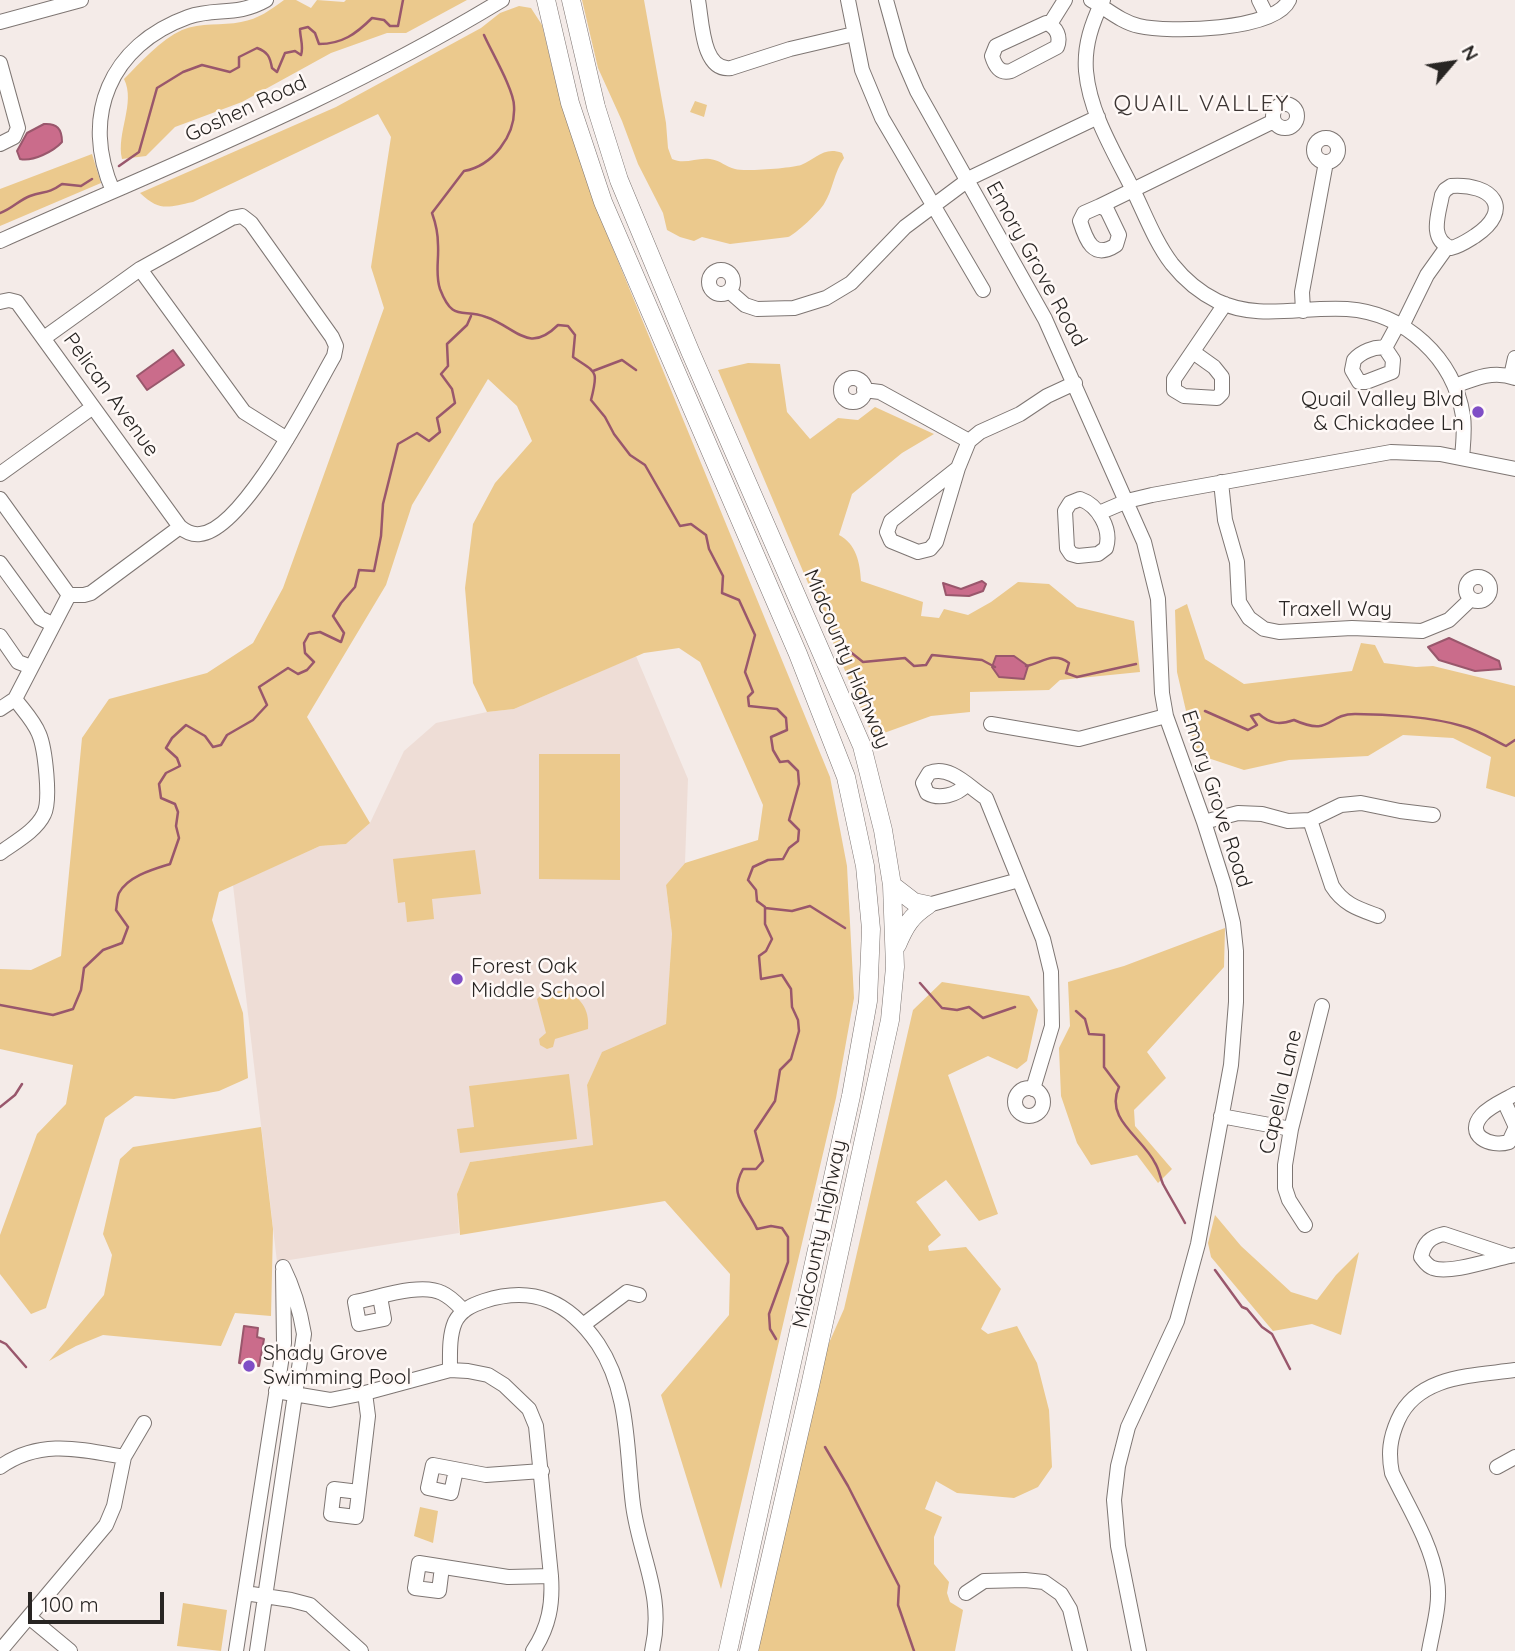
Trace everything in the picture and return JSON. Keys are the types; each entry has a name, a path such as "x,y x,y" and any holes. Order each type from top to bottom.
{"main road":[{"name":"Midcounty Highway","path":"547,0 570,103 603,202 803,666 846,777 865,866 871,929 869,1001 851,1096 728,1651"},
{"name":"Midcounty Highway","path":"571,0 596,107 619,180 690,351 862,746 883,830 892,885 895,948 890,1020 749,1651"},
{"path":"892,885 914,902 928,905"},
{"path":"895,948 905,924 928,905"}],"street":[{"path":"18,0 22,16"},
{"path":"0,22 81,0"},
{"path":"113,191 103,166 98,131 102,104 115,72 156,32 168,26 189,17 247,9 266,0"},
{"name":"Goshen Road","path":"0,241 306,105 502,0"},
{"path":"698,0 708,55 713,64 720,68 729,69 854,34"},
{"path":"848,0 864,76 882,118 983,290"},
{"name":"Emory Grove Road","path":"886,0 906,67 926,109 1041,312 1075,383 1147,551 1156,584 1160,616 1162,693 1166,716 1204,822 1233,923 1236,1002 1231,1065 1188,1284 1177,1321 1128,1427 1118,1466 1114,1500 1118,1546 1139,1651"},
{"path":"1050,24 1065,0"},
{"path":"1259,0 1267,16"},
{"path":"1289,0 1285,6 1267,16 1232,27 1148,28 1130,23 1098,2 1089,35 1086,64 1090,96 1133,190 1174,267 1197,289 1225,304 1255,312 1358,310 1400,325 1435,354 1455,386 1463,419 1462,458"},
{"path":"1041,24 1050,24 1057,31 1059,39 1054,49 1011,71 1003,72 997,68 992,56 996,47 1041,24"},
{"path":"0,63 18,128 14,137 0,144"},
{"path":"729,291 745,305 757,309 793,308 825,299 851,283 897,234 966,181 1098,117"},
{"path":"1100,206 1275,121"},
{"path":"1303,311 1302,292 1326,162"},
{"path":"1385,348 1427,275 1447,247 1459,246 1493,225 1499,206 1493,194 1456,186 1445,190 1436,229 1440,241 1447,247"},
{"path":"44,338 140,269 232,218 243,216 336,346 334,356 287,439 244,502 229,517 201,535 186,532 180,527 90,593 69,595"},
{"path":"140,269 244,412 287,439"},
{"name":"Pelican Avenue","path":"0,302 17,302 180,527"},
{"path":"1193,352 1225,304"},
{"path":"1455,386 1486,375 1513,377 1512,365 1515,358"},
{"path":"958,468 891,521 887,532 894,543 918,552 928,550 934,545 969,441 980,432 1075,383"},
{"path":"864,390 880,392 969,441"},
{"path":"0,474 93,407"},
{"path":"1099,513 1127,501 1386,452 1418,452 1515,469"},
{"name":"Traxell Way","path":"1221,482 1225,520 1237,562 1238,598 1244,612 1259,628 1279,632 1352,628 1422,631 1449,621 1471,599"},
{"path":"0,499 69,595"},
{"path":"0,563 40,618 52,624"},
{"path":"0,709 15,699 69,595"},
{"path":"0,636 18,662 31,667"},
{"path":"0,853 36,825 43,817 47,804 40,736 15,699"},
{"path":"991,724 1079,739 1166,716"},
{"path":"966,785 988,802 1043,939 1051,972 1052,1026 1033,1089"},
{"path":"1204,822 1238,813 1262,814 1288,821 1310,820 1340,805 1361,803 1433,815"},
{"path":"1310,820 1332,886 1338,895 1352,907 1378,916"},
{"path":"928,905 1019,880"},
{"name":"Capella Lane","path":"1305,1225 1289,1200 1285,1188 1285,1165 1322,1006"},
{"path":"1509,1097 1515,1127 1509,1142 1490,1144 1481,1139 1477,1130 1478,1121 1483,1113 1509,1097"},
{"path":"1221,1116 1292,1129"},
{"path":"1444,1234 1512,1256 1436,1269 1421,1257 1427,1241 1444,1234"},
{"path":"236,1651 284,1343 283,1267 291,1282 304,1334 257,1651"},
{"path":"380,1297 429,1289 441,1292 464,1311"},
{"path":"583,1325 627,1292 639,1295"},
{"path":"450,1370 452,1331 456,1320 475,1304 500,1296 526,1294 547,1298 564,1307 583,1325 599,1346 612,1371 626,1422 633,1507 657,1608 652,1651"},
{"path":"276,1391 330,1400 450,1370 488,1375 518,1396 529,1409 536,1426 551,1576 550,1615 544,1633 533,1651"},
{"path":"1429,1651 1437,1605 1437,1580 1427,1547 1392,1473 1391,1438 1403,1409 1414,1397 1433,1384 1515,1370"},
{"path":"359,1492 368,1416 365,1393"},
{"path":"0,1651 106,1525 114,1506 124,1457 144,1423"},
{"path":"0,1467 23,1454 52,1447 124,1457"},
{"path":"1497,1467 1515,1457"},
{"path":"456,1470 486,1475 542,1471"},
{"path":"442,1567 508,1577 551,1576"},
{"path":"966,1593 984,1581 1044,1582 1060,1594 1070,1609 1080,1651"},
{"path":"245,1593 310,1605 361,1651"},
{"path":"29,1617 70,1651"}],"shaded area":[{"path":"284,0 296,0 311,8 317,0 467,0 406,33 387,33 331,53 242,102 175,127 146,156 122,159 121,139 128,98 124,79 144,59 166,39 182,30 247,21 264,14"},
{"path":"582,0 644,0 672,159 710,159 735,169 757,170 801,165 830,151 842,153 844,158 827,199 818,212 788,237 730,244 702,237 694,241 667,230 663,213 638,164 598,68"},
{"path":"519,6 531,8 542,25 561,103 595,205 830,777 847,866 854,998 836,1098 721,1589 661,1395 729,1315 730,1274 665,1201 460,1235 457,1194 470,1162 593,1145 587,1085 602,1052 666,1024 672,934 666,885 685,863 758,840 763,805 700,662 679,648 644,653 514,709 487,712 473,683 465,588 473,524 495,483 532,441 517,406 488,379 412,505 386,585 307,717 370,823 346,844 320,846 219,892 212,920 243,1013 248,1078 219,1091 174,1099 135,1096 105,1118 46,1308 31,1314 0,1274 0,1235 37,1134 66,1104 73,1065 0,1049 0,969 31,970 61,956 82,738 109,699 207,673 253,643 283,588 384,308 371,267 391,137 378,114 193,202 159,206 140,193 336,107 481,28 500,13"},
{"path":"695,101 707,105 704,117 690,112"},
{"path":"44,124 58,128 62,142 43,155 20,159 17,151 27,133"},
{"path":"92,154 101,183 0,226 0,189"},
{"path":"173,350 184,365 147,390 137,376"},
{"path":"748,363 780,364 787,412 810,439 838,418 858,420 875,407 934,434 902,453 852,494 839,535 849,543 856,554 861,581 923,602 921,616 939,618 944,609 968,615 1018,582 1049,584 1077,607 1134,621 1140,672 1060,680 1049,690 970,692 970,712 931,716 873,737 718,370"},
{"path":"982,581 986,584 983,591 969,596 946,595 943,583 961,589"},
{"path":"1187,604 1205,659 1244,684 1352,671 1361,643 1375,645 1384,663 1433,666 1515,686 1515,797 1486,788 1491,757 1453,738 1403,735 1368,756 1289,760 1244,770 1196,754 1177,672 1175,610"},
{"path":"1449,638 1499,661 1501,669 1475,671 1439,660 1428,647"},
{"name":"Forest Oak Middle School","path":"636,656 688,779 685,863 666,885 672,934 666,1025 602,1053 587,1085 593,1145 470,1162 457,1194 459,1233 277,1262 233,885 320,846 346,844 370,823 404,751 436,723 514,709"},
{"path":"996,656 1014,656 1028,666 1024,679 999,677 992,667"},
{"path":"539,754 620,754 620,880 539,879"},
{"path":"475,850 481,894 432,899 434,919 407,922 405,902 398,903 393,859"},
{"path":"1225,928 1224,967 1147,1052 1166,1078 1134,1110 1135,1126 1172,1169 1158,1183 1137,1155 1091,1165 1077,1143 1061,1096 1059,1048 1070,1026 1068,982 1124,966"},
{"path":"942,982 1029,996 1038,1010 1027,1061 1017,1069 988,1056 948,1075 998,1214 979,1221 946,1180 916,1202 941,1235 928,1246 929,1251 966,1247 1001,1289 981,1329 988,1334 1017,1326 1037,1363 1049,1410 1052,1467 1038,1487 1014,1498 957,1493 936,1481 925,1509 942,1517 934,1537 934,1564 949,1582 947,1593 950,1602 963,1610 955,1651 749,1651 810,1386 844,1309 913,1010"},
{"path":"560,991 573,995 582,1004 587,1015 588,1029 555,1039 553,1047 547,1049 540,1045 539,1039 546,1033 537,999 541,995"},
{"path":"569,1074 577,1139 460,1153 457,1129 474,1127 469,1086"},
{"path":"261,1127 273,1229 271,1316 235,1313 221,1346 103,1335 49,1361 104,1295 112,1255 103,1234 120,1159 133,1147"},
{"path":"1215,1215 1241,1246 1291,1292 1317,1300 1336,1275 1359,1252 1341,1335 1312,1324 1273,1331 1211,1257 1208,1243"},
{"path":"244,1326 258,1328 257,1337 264,1339 259,1366 239,1363"},
{"path":"420,1507 438,1511 433,1543 414,1536"},
{"path":"183,1603 227,1610 221,1651 177,1646"}],"waterway":[{"path":"119,166 139,152 157,88 183,72 202,65 230,72 239,67 239,57 257,48 266,53 272,68 277,72 285,53 295,51 301,55 300,29 308,27 315,33 319,44 348,37 372,18 384,20 390,26 398,26 403,0"},
{"path":"484,35 510,90 514,117 500,148 484,163 464,171 432,213 438,237 437,272 440,289 454,310 486,317 522,336 538,338 558,325 568,326 575,335 573,357 591,369 595,377 591,400 630,455 645,465 680,526 691,524 706,535 709,549 723,576 722,593 739,600 755,635 745,672 753,692 748,697 749,706 777,709 786,718 787,730 771,737 773,750 780,762 788,761 798,771 799,784 789,820 799,830 798,841 789,848 783,859 768,860 753,867 748,880 756,890 757,901 765,907 765,924 772,939 766,951 759,956 761,979 782,975 791,989 792,1007 798,1020 799,1031 791,1059 780,1070 775,1101 755,1131 763,1161 756,1169 743,1169 737,1187 740,1200 757,1229 771,1226 782,1228 788,1237 788,1262 769,1314 770,1329 776,1339"},
{"path":"0,213 26,198 62,184 81,186 92,179"},
{"path":"0,1005 53,1015 73,1009 81,990 84,968 103,950 122,943 128,927 116,910 119,893 135,878 170,864 179,838 176,826 178,812 175,804 161,798 159,784 166,773 180,766 177,758 166,748 172,738 186,725 205,736 213,747 221,745 227,735 253,720 267,705 259,687 288,668 298,674 307,670 314,662 305,653 304,643 309,634 320,632 341,642 344,633 333,616 355,587 359,570 374,571 381,536 383,504 398,444 417,433 429,441 440,432 437,418 455,403 452,389 441,374 448,366 447,344 467,325 471,316"},
{"path":"593,371 622,360 636,370"},
{"path":"843,646 863,662 905,658 914,666 926,665 932,655 982,660 995,667"},
{"path":"1026,666 1058,658 1069,663 1066,673 1077,677 1136,664"},
{"path":"1205,711 1248,730 1257,725 1251,716 1259,714 1275,723 1294,720 1315,726 1355,714 1424,718 1450,723 1474,730 1506,746 1515,740"},
{"path":"765,908 792,911 810,906 845,928"},
{"path":"920,983 942,1008 957,1010 969,1007 983,1018 1015,1007"},
{"path":"1076,1011 1085,1019 1089,1034 1104,1035 1104,1067 1119,1087 1116,1098 1121,1119 1158,1168 1163,1184 1185,1223"},
{"path":"0,1107 15,1095 22,1084"},
{"path":"1215,1270 1242,1307 1272,1334 1290,1369"},
{"path":"0,1341 6,1344 26,1367"},
{"path":"825,1447 899,1586 898,1605 914,1651"}],"place":[{"name":"Quail Valley Blvd & Chickadee Ln","path":"1478,412"},
{"name":"Forest Oak Middle School","path":"457,979"},
{"name":"Shady Grove Swimming Pool","path":"249,1366"}],"district":[{"name":"QUAIL VALLEY","path":"1202,104"}]}
